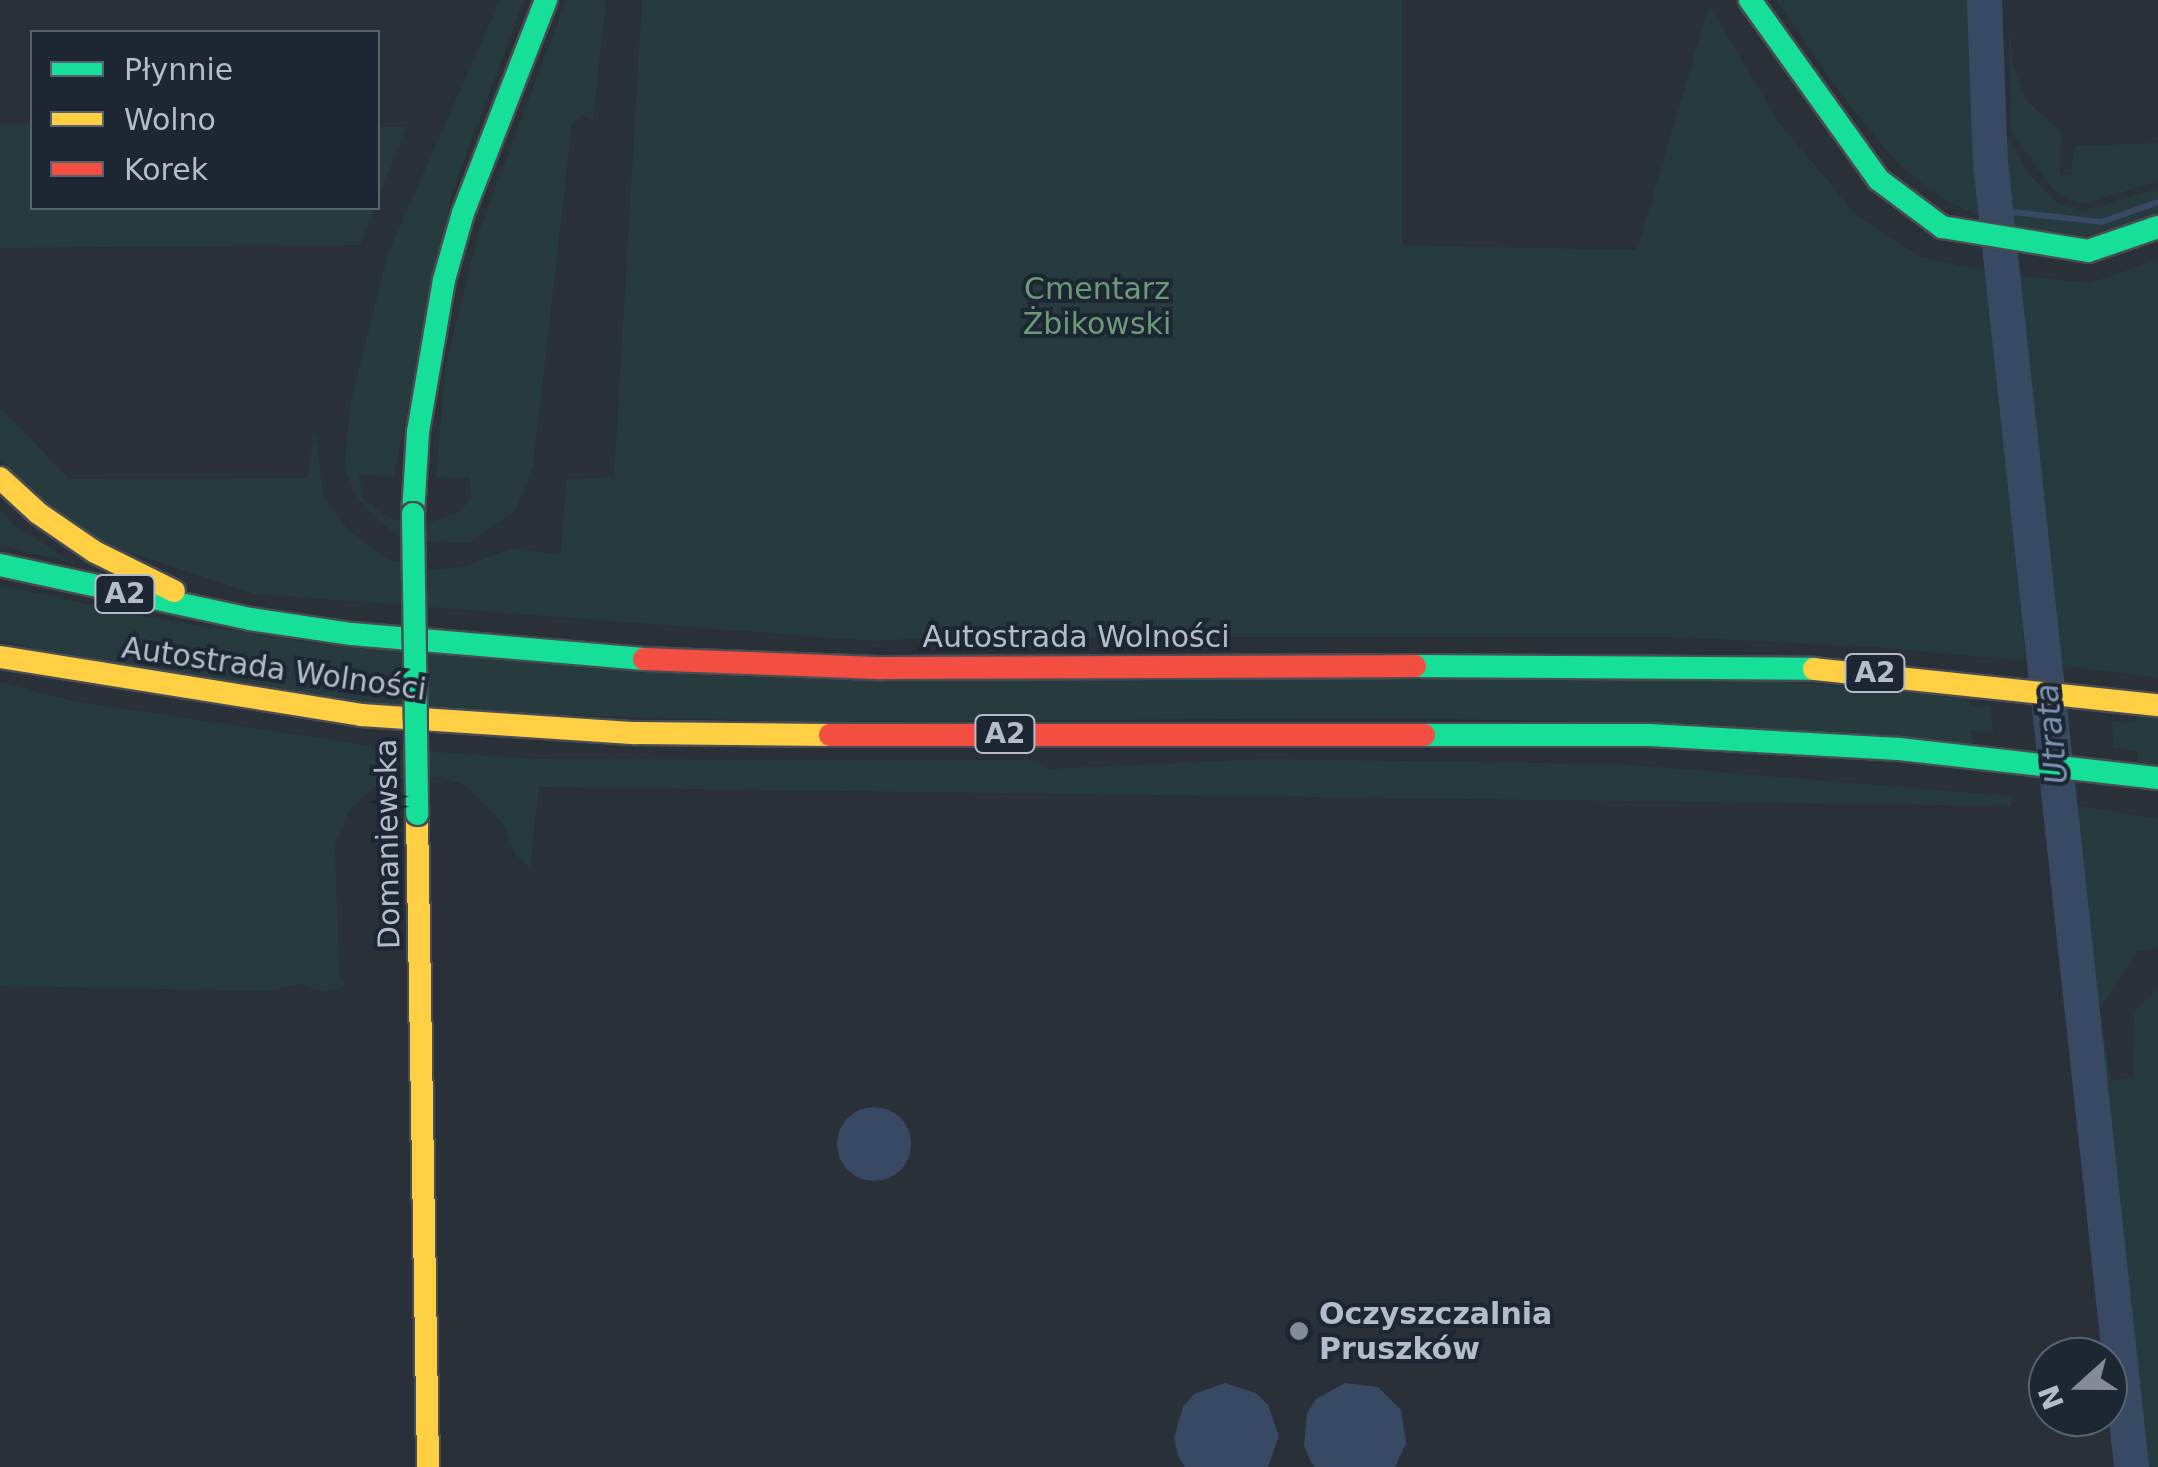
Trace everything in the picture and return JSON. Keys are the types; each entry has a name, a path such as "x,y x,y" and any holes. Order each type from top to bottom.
{"main road":[{"name":"Domaniewska","path":"428,1467 413,514 418,432 444,280 469,197 546,0"},
{"path":"1750,0 1879,180 1942,227 2030,244 2088,250 2158,227"},
{"path":"0,478 38,513 95,552 167,588 250,619"},
{"name":"Autostrada Wolności","path":"0,565 250,619 370,636 653,659 882,668 1744,665 1855,670 2158,704"},
{"name":"Autostrada Wolności","path":"0,658 361,714 520,728 875,736 1650,735 1899,749 2158,778"}],"green space":[{"path":"500,0 524,0 452,193 394,476 359,475 363,497 383,515 405,523 428,523 460,512 471,498 470,477 436,478 445,368 479,231 566,0 606,0 593,120 582,115 572,124 533,467 516,510 469,543 405,540 381,523 353,492 344,467 351,401 388,253"},
{"name":"Cmentarz Żbikowski","path":"642,0 1402,0 1402,245 1637,250 1709,5 1778,121 1856,215 1921,257 1994,273 2090,283 2158,260 2158,678 2058,665 2055,635 2023,633 2025,661 1875,647 1672,637 1061,637 1051,631 875,641 255,594 108,545 34,493 0,458 0,407 69,479 307,478 315,428 323,495 348,530 390,560 431,570 466,566 512,548 560,555 567,479 614,477"},
{"path":"1776,0 1974,0 1989,221 1941,198 1897,163 1841,94"},
{"path":"1993,0 2002,0 2005,133 2029,174 2056,202 2082,211 2158,189 2158,216 2085,236 2007,224"},
{"path":"2009,25 2013,65 2025,99 2061,132 2060,175 2071,175 2074,146 2158,143 2158,181 2084,204 2063,197 2050,186 2011,131"},
{"path":"0,124 30,124 30,210 373,210 360,245 0,248"},
{"path":"380,127 406,127 380,194"},
{"path":"0,509 13,524 75,564 0,545"},
{"path":"0,585 141,616 318,644 1690,676 1969,694 1970,705 1991,707 1993,733 1971,731 1972,745 1578,722 1397,718 810,722 527,714 361,702 46,652 0,640"},
{"path":"0,682 73,701 393,749 538,759 1034,760 1046,769 1262,759 1620,764 2012,796 2011,806 539,787 530,868 515,854 504,825 465,785 440,777 398,779 371,789 349,811 335,845 339,973 345,986 324,992 300,984 268,991 0,986"},
{"path":"2137,713 2158,716 2158,765 2138,762 2137,752 2113,748 2112,721 2136,723"},
{"path":"2072,805 2158,819 2158,948 2137,951 2100,1009 2111,1081 2133,1078 2134,1011 2158,989 2158,1467 2145,1467 2096,1084"}],"water":[{"path":"874,1107 901,1117 911,1144 901,1171 874,1181 847,1171 837,1144 847,1117"},
{"path":"1225,1383 1256,1393 1268,1405 1279,1436 1268,1467 1185,1467 1178,1456 1174,1438 1183,1407 1194,1394"},
{"path":"1345,1383 1378,1387 1401,1410 1406,1444 1395,1467 1315,1467 1311,1462 1304,1446 1307,1413 1316,1399"}],"waterway":[{"name":"Utrata","path":"1984,0 1990,162 2131,1467"},
{"path":"1995,210 2102,222 2158,202"}],"traffic: fast":[{"path":"413,514 418,432 444,280 463,213 546,0"},
{"path":"1750,0 1879,180 1942,227 2088,251 2158,227"},
{"path":"413,514 417,814"},
{"path":"0,565 250,619 352,634 644,659"},
{"path":"1415,666 1814,669"},
{"path":"1424,735 1649,735 1899,749 2158,778"}],"traffic: slow":[{"path":"0,478 38,513 95,552 174,591"},
{"path":"0,657 361,715 635,733 830,735"},
{"path":"1814,669 2158,705"},
{"path":"417,814 428,1467"}],"traffic: jam":[{"path":"644,659 882,668 1415,666"},
{"path":"830,735 1424,735"}],"place":[{"name":"Oczyszczalnia Pruszków","path":"1299,1331"}]}
